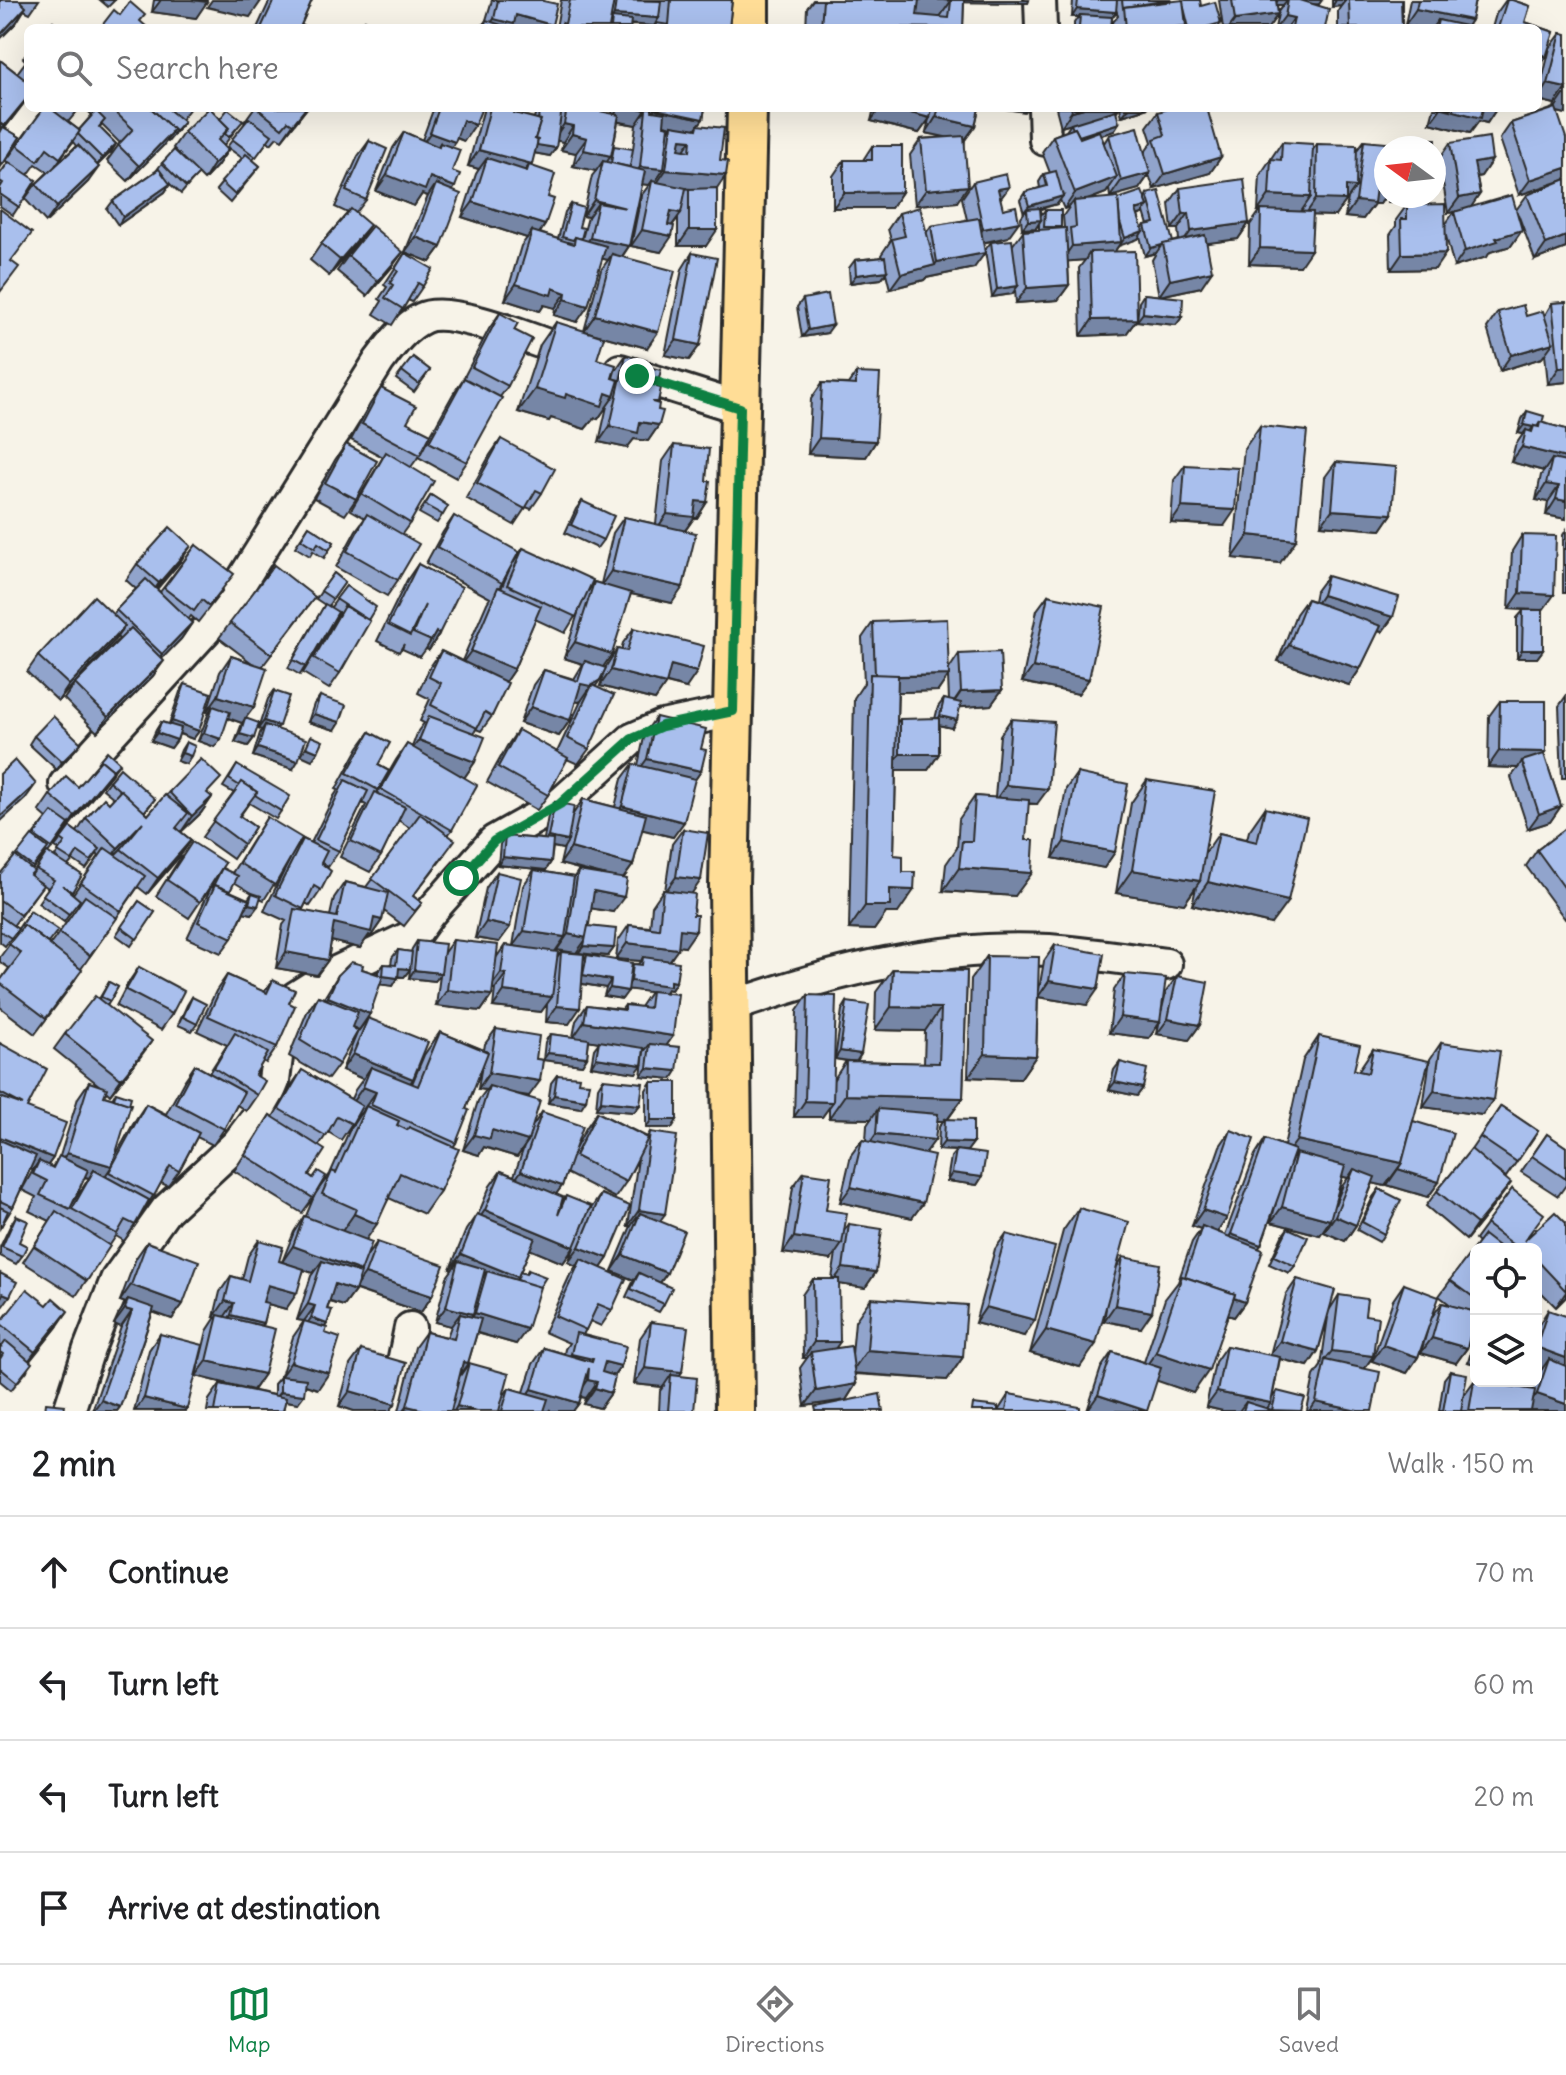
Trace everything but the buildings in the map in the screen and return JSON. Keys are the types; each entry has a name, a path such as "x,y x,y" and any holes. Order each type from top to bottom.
{"main road":[{"path":"749,0 749,24"},
{"path":"735,1411 729,885 747,112"}],"street":[{"path":"1040,0 1041,24"},
{"path":"1044,112 1045,140"},
{"path":"65,784 223,611 379,361 402,334 425,316 440,313 471,320 740,408"},
{"path":"69,1411 116,1280 166,1210 237,1144 261,1112 274,1081 278,1049 296,997 334,973 414,935 494,841 560,804 632,739 662,726 733,711"},
{"path":"730,1007 801,982 963,951 1049,950 1166,964"},
{"path":"393,1411 410,1328"}],"route":[{"path":"461,878 505,832 560,804 632,739 662,726 733,711 740,408 637,376"}]}
